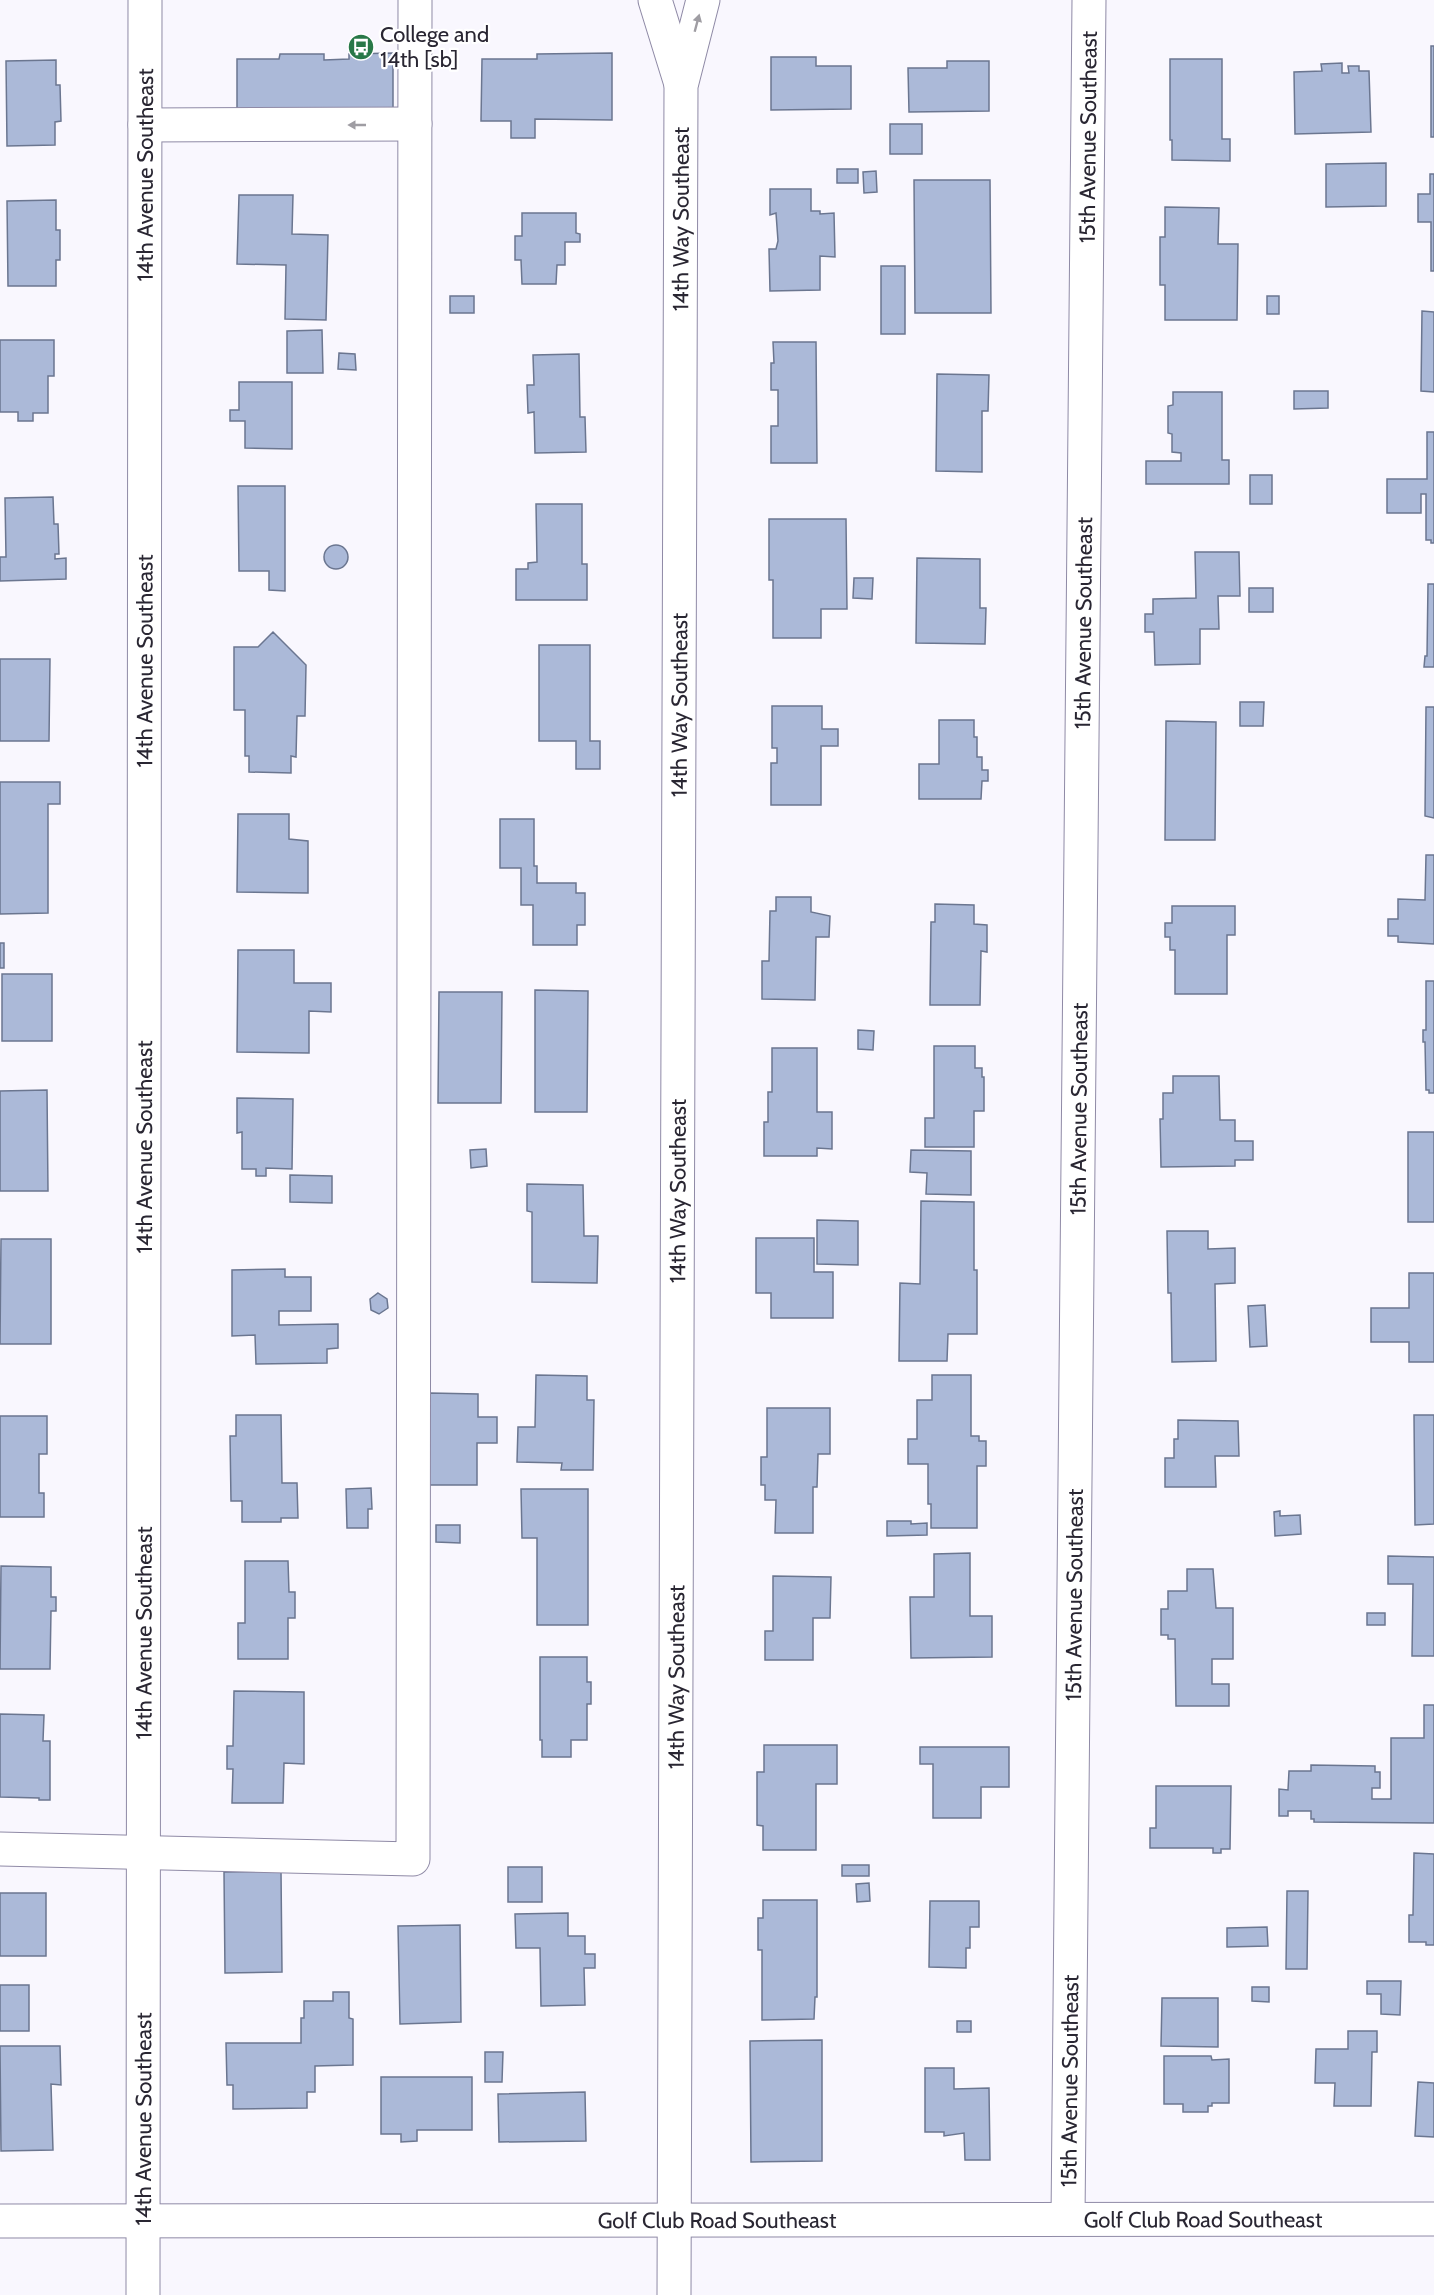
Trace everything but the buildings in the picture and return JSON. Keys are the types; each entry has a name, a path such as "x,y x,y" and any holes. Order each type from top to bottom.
{"street":[{"name":"14th Avenue Southeast","path":"143,2295 145,0"},
{"path":"0,1849 413,1859 415,0"},
{"name":"14th Way Southeast","path":"656,0 681,86"},
{"name":"14th Way Southeast","path":"674,2295 681,86 703,0"},
{"name":"15th Avenue Southeast","path":"1068,2218 1089,0"},
{"path":"145,125 415,124"},
{"name":"Golf Club Road Southeast","path":"0,2221 1434,2219"}],"place":[{"name":"College and 14th [sb]","path":"361,47"}]}
